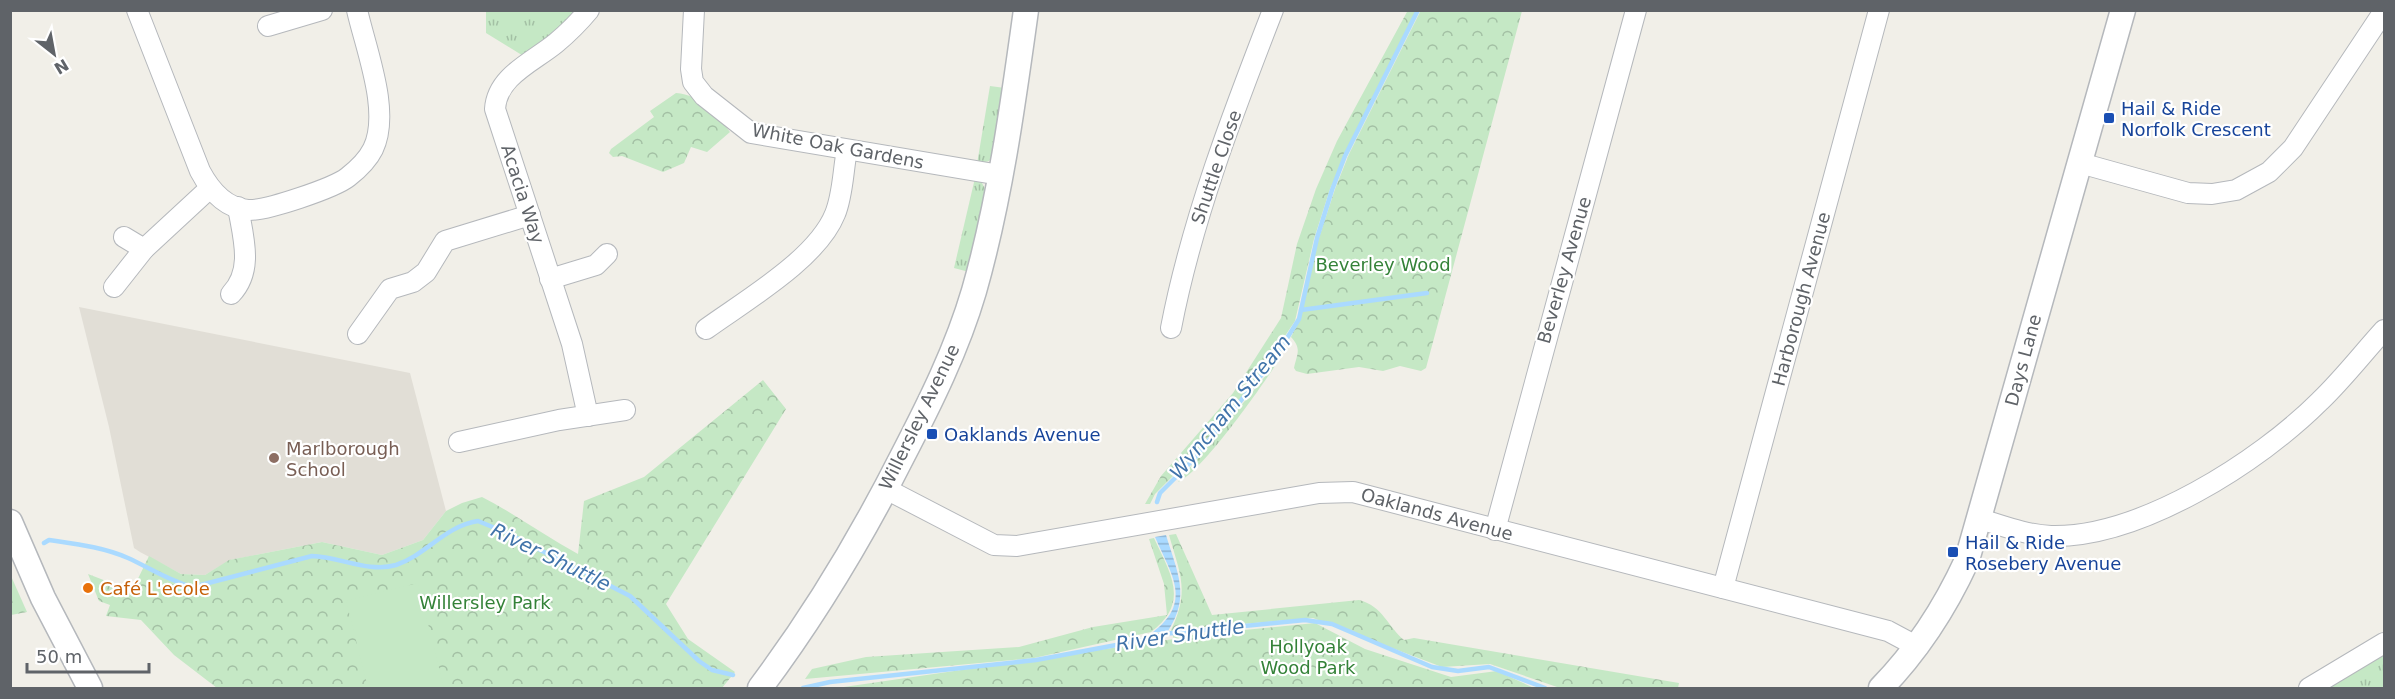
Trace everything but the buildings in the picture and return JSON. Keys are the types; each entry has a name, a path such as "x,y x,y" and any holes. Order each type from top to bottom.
{"street":[{"path":"137,10 200,171 210,188 225,201 250,210 303,197 339,182 347,177 373,149 381,114 357,10"},
{"path":"268,26 322,10"},
{"name":"Acacia Way","path":"588,416 572,344 497,122 496,97 513,74 557,42 589,10"},
{"name":"White Oak Gardens","path":"694,10 691,69 693,82 704,96 751,134 1000,175"},
{"name":"Willersley Avenue","path":"760,688 826,590 886,489 955,347 987,241 1000,175 1026,10"},
{"name":"Shuttle Close","path":"1171,328 1188,250 1247,76 1273,10"},
{"name":"Beverley Avenue","path":"1495,530 1636,10"},
{"name":"Harborough Avenue","path":"1723,588 1879,10"},
{"name":"Days Lane","path":"1881,688 1918,647 1949,600 1967,560 2048,267 2123,10"},
{"path":"2080,163 2188,193 2212,195 2236,190 2269,172 2293,148 2385,11"},
{"path":"706,329 808,253 825,235 836,211 846,150"},
{"path":"114,287 144,249 210,188"},
{"path":"231,294 241,283 244,266 244,243 238,207"},
{"path":"358,334 390,289 413,282 426,272 445,242 530,215"},
{"path":"124,237 144,249"},
{"path":"550,279 596,265 607,254"},
{"path":"1980,519 2025,533 2052,536 2118,525 2178,500 2222,476 2292,426 2320,402 2385,330"},
{"path":"459,442 559,420 625,410"},
{"name":"Oaklands Avenue","path":"886,489 994,545 1017,546 1337,492 1371,496 1888,631 1918,647"},
{"path":"10,522 43,598 86,687"},
{"path":"2309,688 2385,643"}],"shaded area":[{"name":"Marlborough School","path":"79,307 410,373 446,511 423,540 382,555 322,542 230,560 205,575 181,574 140,552 134,548 109,427"}],"green space":[{"path":"1408,10 1417,11 1330,189 1314,239 1295,321 1254,382 1192,457 1155,494 1150,504 1145,504 1161,476 1233,393 1281,318 1297,244 1316,189 1337,141"},
{"name":"Beverley Wood","path":"1421,10 1522,11 1426,368 1421,371 1400,366 1383,371 1359,367 1307,374 1296,371 1294,368 1298,348 1291,337 1300,319 1315,250 1335,189 1349,154"},
{"path":"486,11 579,11 525,57 486,33"},
{"path":"990,86 1005,88 995,153 989,161 977,164"},
{"path":"676,93 693,97 707,106 730,132 707,152 691,147 684,163 663,172 622,156 613,157 609,153 611,149 654,117 650,111"},
{"path":"975,178 981,181 987,193 969,272 954,268"},
{"path":"1281,357 1217,445 1189,475 1178,482"},
{"name":"Willersley Park","path":"763,380 786,409 666,604 688,639 735,672 722,688 217,688 174,655 141,620 106,616 110,605 99,601 88,574 132,591 149,556 181,574 205,575 229,560 322,542 382,555 423,540 446,511 482,497 578,554 584,501 644,477"},
{"name":"Hollyoak Wood Park","path":"1176,534 1212,615 1359,600 1380,612 1404,640 1414,638 1679,683 1678,688 1560,688 1490,664 1442,667 1313,618 1182,629 1184,636 1315,623 1365,649 1451,677 1497,671 1534,688 837,688 1174,639 1171,630 1182,593 1177,561 1169,535"},
{"path":"1154,538 1174,588 1174,599 1167,615 1164,584 1149,539"},
{"path":"11,576 27,612 11,615"},
{"path":"418,583 444,688 368,688 346,601"},
{"path":"1167,615 1151,632 1034,658 805,679 812,669 866,657 1019,647 1093,627"},
{"path":"2384,655 2384,688 2329,688"}],"water":[{"path":"1166,535 1178,572 1179,606 1168,631 1152,633 1165,622 1175,599 1172,576 1155,537"}],"waterway":[{"name":"Wyncham Stream","path":"1157,502 1160,493 1193,460 1272,362 1299,319 1317,238 1345,156 1418,10"},
{"path":"1301,310 1427,293"},
{"name":"River Shuttle","path":"44,543 49,540 109,551 193,587 312,556 365,566 396,565 417,555 445,534 478,521 507,533 630,596 699,661 712,670 733,675"},
{"name":"River Shuttle","path":"803,688 830,682 1036,660 1143,640 1163,634 1305,620 1332,624 1432,667 1458,671 1489,667 1545,688"}],"place":[{"name":"Hail & Ride Norfolk Crescent","path":"2109,118"},
{"name":"Oaklands Avenue","path":"932,434"},
{"name":"Marlborough School","path":"274,458"},
{"name":"Hail & Ride Rosebery Avenue","path":"1953,552"},
{"name":"Café L'ecole","path":"88,588"}]}
